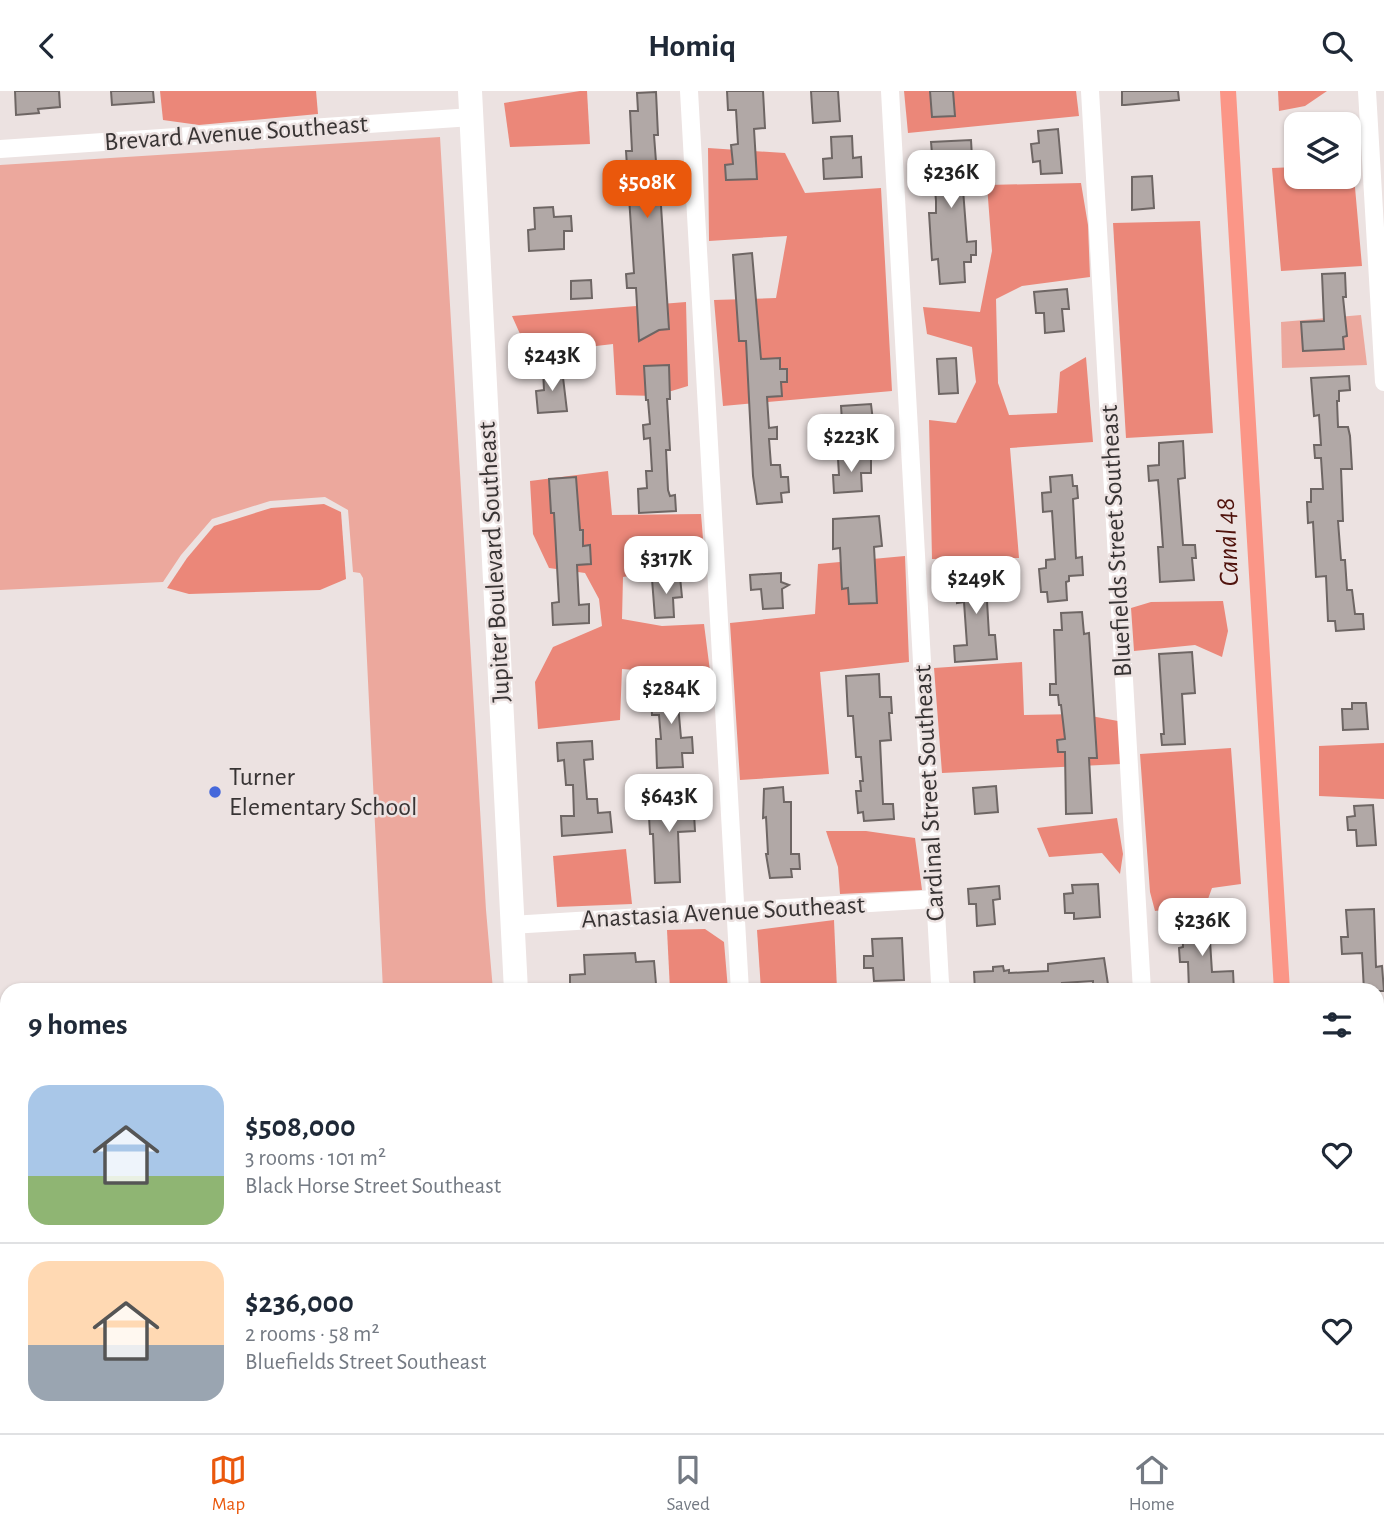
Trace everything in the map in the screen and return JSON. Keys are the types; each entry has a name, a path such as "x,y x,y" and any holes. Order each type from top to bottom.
{"street":[{"name":"Jupiter Boulevard Southeast","path":"470,91 515,983"},
{"path":"689,91 740,983"},
{"name":"Cardinal Street Southeast","path":"890,91 940,983"},
{"name":"Bluefields Street Southeast","path":"1090,91 1142,983"},
{"path":"1367,91 1384,381"},
{"name":"Brevard Avenue Southeast","path":"0,149 472,117"},
{"name":"Anastasia Avenue Southeast","path":"511,925 935,899"}],"shaded area":[{"path":"160,91 316,91 318,114 199,125 163,120"},
{"path":"587,91 590,144 510,147 504,103"},
{"path":"904,91 1076,91 1079,116 908,133"},
{"path":"1278,91 1327,91 1305,106 1279,111"},
{"path":"440,137 492,983 383,983 363,578 360,573 353,572 348,510 325,497 270,501 212,519 181,555 163,582 0,590 0,165"},
{"path":"708,148 785,153 805,193 881,188 892,391 723,406 714,300 776,298 787,236 709,241"},
{"path":"1272,168 1284,168 1284,189 1355,189 1362,266 1281,271"},
{"path":"1081,183 1088,225 1090,277 1022,286 996,299 998,383 1009,415 1057,413 1060,372 1086,357 1093,442 1010,448 1019,558 932,559 929,420 956,423 976,382 972,347 927,334 923,307 980,312 992,251 987,185"},
{"path":"1200,221 1213,433 1126,438 1113,223"},
{"path":"686,302 688,386 655,396 616,395 613,344 529,354 512,316"},
{"path":"1361,315 1367,365 1282,368 1281,322"},
{"path":"608,471 612,515 701,514 705,563 623,577 622,619 662,626 704,624 710,671 659,672 622,669 620,720 538,729 535,682 553,647 602,626 599,599 585,573 549,568 533,534 530,481"},
{"path":"324,504 341,512 346,579 320,590 189,594 167,588 187,558 214,526 271,508"},
{"path":"905,556 909,662 820,672 829,774 740,780 730,623 815,614 818,564"},
{"path":"1223,601 1228,631 1222,657 1195,645 1134,651 1131,608 1151,602"},
{"path":"1022,662 1024,715 1080,714 1118,721 1121,764 942,773 934,668"},
{"path":"1384,743 1384,799 1319,796 1319,746"},
{"path":"1231,748 1241,884 1212,888 1208,899 1155,911 1150,892 1140,754"},
{"path":"1117,818 1123,854 1120,874 1102,853 1049,857 1037,828"},
{"path":"826,831 866,831 915,838 922,890 840,894 838,867"},
{"path":"626,849 632,904 557,907 553,856"},
{"path":"834,920 837,983 761,983 757,930"},
{"path":"705,929 724,942 727,983 670,983 667,930"}],"building":[{"path":"15,91 59,91 60,107 38,109 39,113 16,115"},
{"path":"111,91 153,91 154,102 112,105"},
{"path":"727,91 763,91 765,128 754,129 757,179 726,180 725,165 733,164 731,145 738,144 736,110 728,110"},
{"path":"811,91 838,91 840,121 813,123"},
{"path":"930,91 953,91 955,116 932,117"},
{"path":"1122,91 1178,91 1179,100 1122,105"},
{"path":"656,92 658,135 654,135 669,329 659,330 639,341 636,288 627,288 626,274 634,273 626,151 632,151 630,111 638,111 637,93"},
{"path":"1058,129 1062,173 1041,174 1040,161 1033,162 1031,144 1039,143 1038,131"},
{"path":"852,136 853,158 861,157 862,177 824,179 823,159 832,158 831,137"},
{"path":"971,140 973,175 962,176 967,242 976,241 976,255 971,255 971,262 964,262 965,282 940,284 938,259 932,260 929,213 936,213 931,142"},
{"path":"1152,176 1154,208 1132,210 1132,177"},
{"path":"553,207 554,217 571,216 572,231 564,231 564,249 529,251 528,230 535,229 534,208"},
{"path":"752,253 761,359 780,358 780,369 787,369 787,382 781,382 782,396 767,397 769,428 777,427 777,439 769,439 771,465 780,465 781,477 788,477 789,492 781,493 782,502 757,504 753,476 746,341 739,341 733,255"},
{"path":"1345,273 1346,297 1343,297 1347,336 1343,337 1344,349 1303,351 1301,322 1324,321 1322,274"},
{"path":"591,280 592,298 571,299 571,281"},
{"path":"1067,289 1069,309 1062,309 1064,331 1045,333 1044,313 1036,313 1034,292"},
{"path":"956,358 958,393 939,394 937,359"},
{"path":"669,365 670,399 667,399 670,450 666,450 668,490 670,496 675,495 676,511 639,513 638,489 647,488 646,471 652,471 650,438 644,439 643,425 650,424 644,366"},
{"path":"562,369 567,411 538,413 536,391 544,390 543,370"},
{"path":"1349,376 1350,390 1339,391 1337,401 1338,427 1348,427 1350,436 1352,469 1341,469 1343,521 1338,521 1347,590 1352,590 1355,614 1363,614 1364,629 1336,631 1335,621 1328,621 1326,576 1316,577 1313,522 1308,523 1307,502 1311,502 1311,489 1323,489 1321,458 1315,458 1314,445 1321,445 1319,415 1314,416 1311,378"},
{"path":"871,404 873,421 859,422 860,436 843,437 841,406"},
{"path":"1183,441 1185,478 1178,479 1183,545 1195,545 1196,558 1192,558 1194,580 1160,582 1158,547 1163,547 1158,480 1149,481 1148,466 1159,465 1159,443"},
{"path":"871,457 871,473 861,473 862,491 834,493 833,475 839,475 838,459"},
{"path":"1072,475 1078,498 1073,499 1076,558 1082,557 1083,575 1069,576 1069,581 1066,582 1067,600 1048,602 1047,592 1041,592 1039,569 1046,568 1046,560 1055,559 1052,511 1043,512 1042,493 1051,492 1050,477"},
{"path":"576,477 580,530 583,530 583,546 590,545 591,564 577,565 579,605 589,604 589,623 553,625 552,603 559,602 554,513 551,513 549,479"},
{"path":"879,516 882,546 874,547 877,603 849,604 848,588 842,589 840,548 833,549 833,519"},
{"path":"781,573 781,582 789,585 782,589 783,608 763,609 761,589 751,590 750,575"},
{"path":"995,573 997,600 987,601 989,635 995,635 997,659 955,662 954,646 967,645 964,602 957,603 955,575"},
{"path":"680,577 682,597 673,598 674,617 655,618 652,579"},
{"path":"1082,612 1084,634 1089,633 1097,758 1089,758 1092,813 1066,814 1065,752 1058,752 1057,740 1065,739 1061,705 1058,695 1050,695 1050,684 1056,684 1054,630 1062,630 1061,613"},
{"path":"1192,652 1195,693 1182,694 1185,744 1162,745 1161,734 1164,734 1159,654"},
{"path":"879,674 880,697 891,697 891,740 880,741 883,804 893,804 894,819 864,821 863,812 858,813 856,791 861,791 860,781 863,781 861,757 856,757 853,716 848,716 846,676"},
{"path":"687,684 688,703 678,704 681,738 692,737 693,753 682,753 683,767 657,768 656,739 661,739 659,715 652,715 651,700 659,700 658,686"},
{"path":"1352,703 1366,703 1368,729 1343,730 1342,709 1352,709"},
{"path":"592,741 593,759 584,760 587,799 597,799 598,813 610,812 612,832 562,836 561,816 574,816 573,785 566,785 564,760 558,761 557,743"},
{"path":"996,786 998,812 975,814 973,788"},
{"path":"783,787 784,802 791,802 791,854 799,854 800,869 791,869 792,877 770,878 766,854 766,817 763,818 764,789"},
{"path":"693,796 695,831 678,832 680,882 655,883 648,799"},
{"path":"1373,805 1376,845 1357,846 1356,830 1348,830 1347,817 1355,816 1354,806"},
{"path":"1098,884 1100,917 1074,919 1074,913 1065,913 1064,894 1073,893 1072,885"},
{"path":"999,886 1000,899 993,900 995,924 977,926 976,904 969,904 968,889"},
{"path":"1374,909 1376,967 1382,966 1383,983 1364,983 1362,953 1342,954 1341,937 1348,937 1346,910"},
{"path":"1209,919 1209,929 1215,928 1216,940 1210,941 1212,972 1233,971 1234,983 1189,983 1188,962 1180,962 1179,948 1183,947 1182,921"},
{"path":"902,938 904,980 874,981 873,968 864,968 864,956 873,956 872,939"},
{"path":"635,953 636,962 654,961 656,983 570,983 570,975 585,974 584,955"},
{"path":"1104,958 1108,983 975,983 974,972 993,971 993,967 1003,966 1004,971 1009,970 1009,973 1048,971 1048,964"}],"waterway":[{"name":"Canal 48","path":"1228,91 1282,983"}],"place":[{"name":"Turner Elementary School","path":"215,792"}]}
